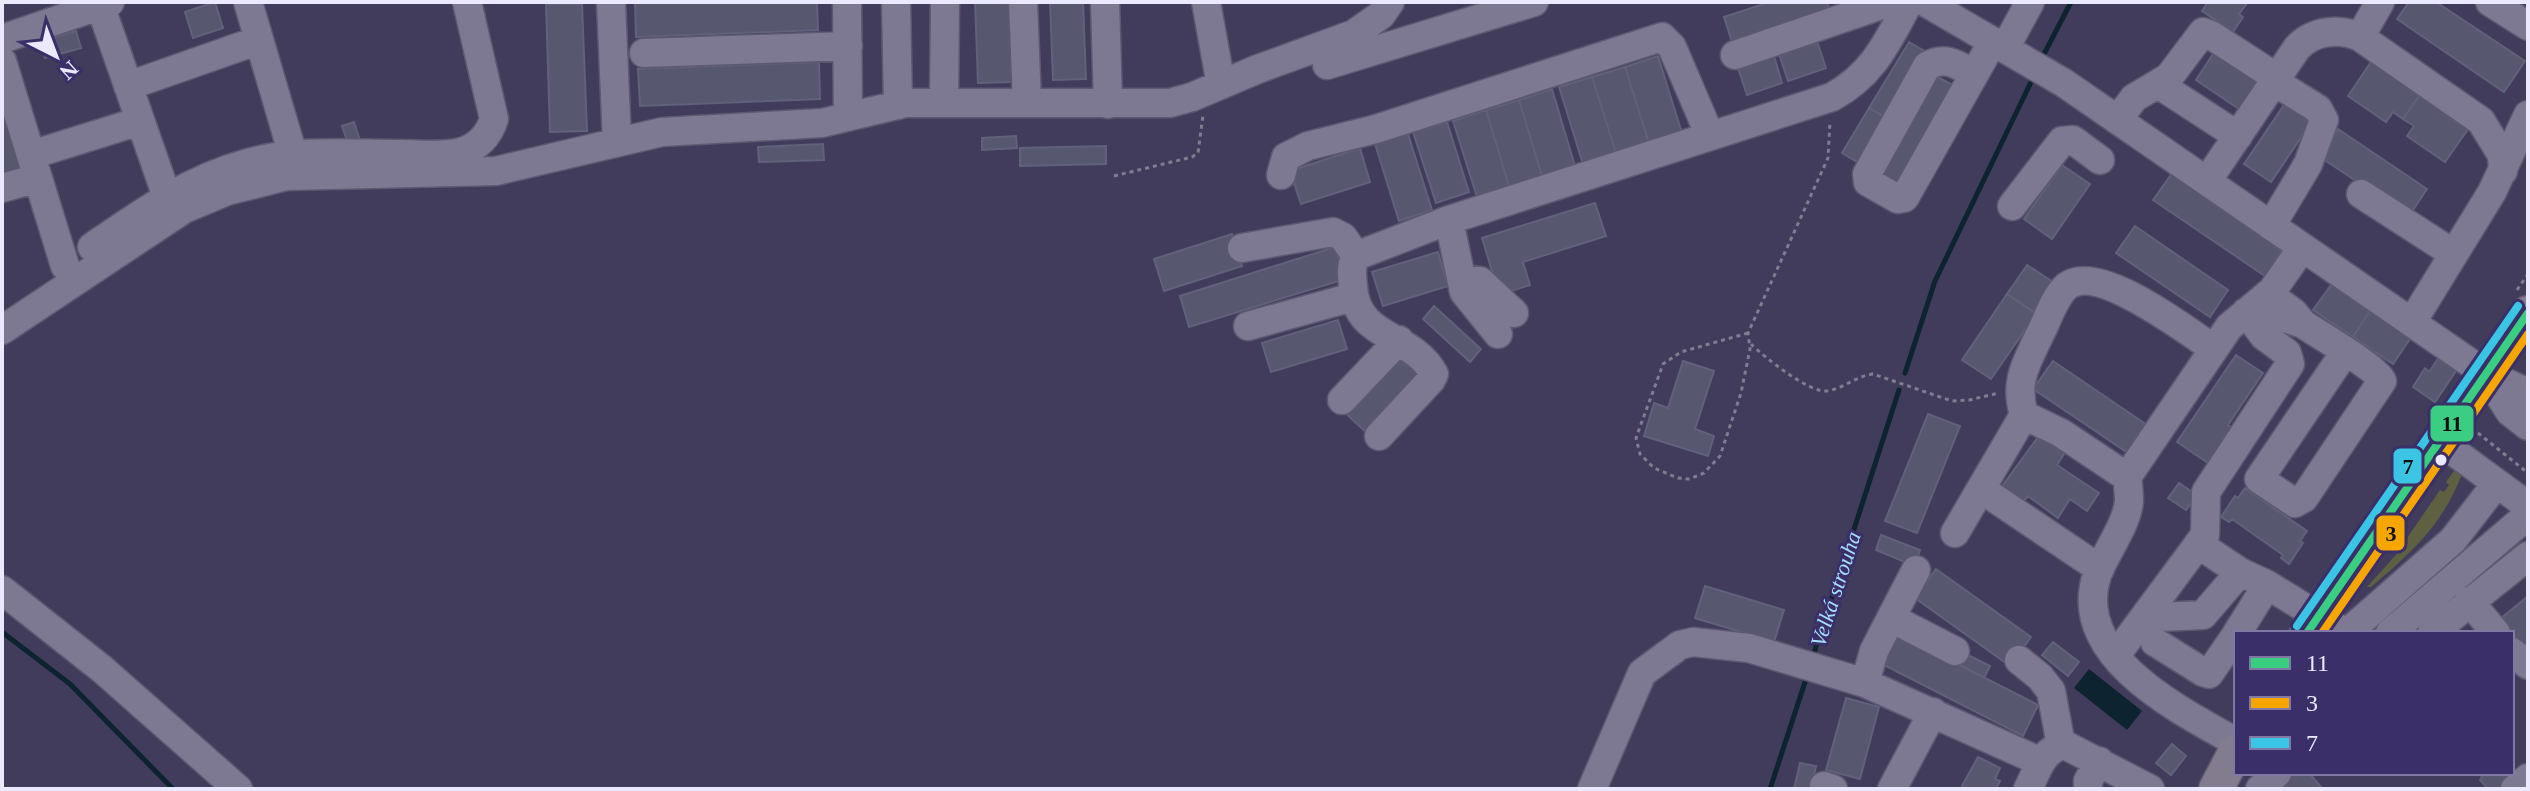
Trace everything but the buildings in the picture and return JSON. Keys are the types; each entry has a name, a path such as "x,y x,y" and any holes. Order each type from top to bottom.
{"main road":[{"path":"2312,624 2528,313"},
{"path":"2227,782 2234,758"}],"street":[{"path":"248,2 293,155"},
{"path":"4,316 65,266 167,197 227,169 270,157 293,155 447,154 466,150 480,142 491,127 494,110 467,2"},
{"path":"611,2 617,142"},
{"path":"847,2 848,117"},
{"path":"896,2 898,105"},
{"path":"944,103 945,2"},
{"path":"1023,2 1027,103"},
{"path":"1105,2 1108,104"},
{"path":"1206,2 1213,88"},
{"path":"4,316 173,216 227,191 267,180 309,174 487,172 662,132 822,123 898,105 1170,103 1354,34 1381,15 1390,2"},
{"path":"1327,65 1534,2"},
{"path":"1735,55 1890,2"},
{"path":"1356,256 1449,220 1832,97 1868,72 1909,2"},
{"path":"1925,2 2115,116 2485,373 2528,393"},
{"path":"1974,74 1950,61 1934,62 1927,66 1867,174 1868,182 1898,199 1904,198 1974,74 2030,2"},
{"path":"2360,37 2380,2"},
{"path":"2490,2 2528,26"},
{"path":"2,39 105,4 128,86 167,197"},
{"path":"2012,206 2059,144 2070,140 2093,155 2115,116 2134,98 2174,72 2203,32 2318,109 2324,120 2304,172 2271,226"},
{"path":"2207,181 2297,48 2309,36 2342,32 2360,37 2478,118 2502,155 2503,171"},
{"path":"1281,175 1286,157 1299,149 1376,129 1662,37 1672,47 1710,136"},
{"path":"128,86 259,40"},
{"path":"644,53 848,46"},
{"path":"2,61 65,266"},
{"path":"2158,84 2238,136"},
{"path":"2412,322 2503,171 2528,115"},
{"path":"2,188 34,166 140,121"},
{"path":"2361,194 2454,254"},
{"path":"1449,220 1467,298 1506,323"},
{"path":"1242,248 1333,232 1343,237 1356,256 1352,272 1353,297 1359,314 1365,322 1399,340 1431,367 1434,376 1379,436"},
{"path":"2234,741 2164,700 2137,678 2116,655 2097,629 2094,618 2095,587 2128,507 2127,477 2229,327 2258,302 2302,248"},
{"path":"1955,533 1981,489 2021,402 2022,373 2057,300 2068,286 2082,281 2128,292 2214,349"},
{"path":"1248,326 1353,297"},
{"path":"2227,459 2253,470 2259,479 2295,503 2302,501 2382,381 2378,374 2303,324 2293,312 2258,302"},
{"path":"2116,655 2207,530 2206,492 2291,360 2287,353 2264,336 2258,302"},
{"path":"1342,400 1399,340"},
{"path":"2259,479 2345,352"},
{"path":"2485,373 2510,412 2528,426"},
{"path":"2021,402 2127,477"},
{"path":"2446,428 2497,483 2528,506"},
{"path":"2349,631 2453,540 2497,483"},
{"path":"1981,489 2100,569"},
{"path":"2392,631 2528,515"},
{"path":"2198,544 2240,572 2266,584 2312,624 2339,631"},
{"path":"2434,631 2528,556"},
{"path":"1865,683 1874,651 1916,570"},
{"path":"2147,613 2158,617 2203,615 2240,572"},
{"path":"2,590 102,669 238,789"},
{"path":"2239,631 2259,598"},
{"path":"2469,601 2494,631"},
{"path":"1891,618 1955,651"},
{"path":"2155,642 2206,674 2212,672 2234,639"},
{"path":"1592,789 1641,676 1652,663 1676,647 1689,643 1732,645 1865,683 1933,712 2051,753 2071,746 2150,789"},
{"path":"2019,660 2040,677 2051,691 2051,753 2028,789"},
{"path":"2164,700 2188,663"},
{"path":"1892,789 1933,712"},
{"path":"2088,789 2088,781 2099,761"},
{"path":"2260,789 2275,775"},
{"path":"2515,789 2528,778"}],"path":[{"path":"1114,176 1198,153 1213,88"},
{"path":"1748,333 1681,352 1663,364 1636,438 1640,454 1654,468 1689,479 1704,473 1720,456 1741,393 1748,333 1828,158 1832,97"},
{"path":"1749,341 1763,355 1818,390 1832,390 1873,374 1952,401 1969,400 1986,394 2021,402"},
{"path":"2446,428 2528,473"}],"green space":[{"path":"2456,468 2462,474 2435,523 2400,562 2371,587 2367,587 2404,546 2440,490 2444,492 2449,485 2446,482"}],"water":[{"path":"2089,669 2142,711 2127,730 2074,688"}],"waterway":[{"name":"Velká strouha","path":"2043,56 2071,2"},
{"name":"Velká strouha","path":"1905,373 1935,281 2032,80"},
{"name":"Velká strouha","path":"1812,659 1899,390"},
{"path":"2,632 70,684 173,789"},
{"name":"Velká strouha","path":"1770,789 1807,676"}],"transit line":[{"name":"7","path":"2297,626 2518,306"},
{"name":"11","path":"2308,631 2528,313"},
{"name":"3","path":"2323,631 2528,334"}]}
